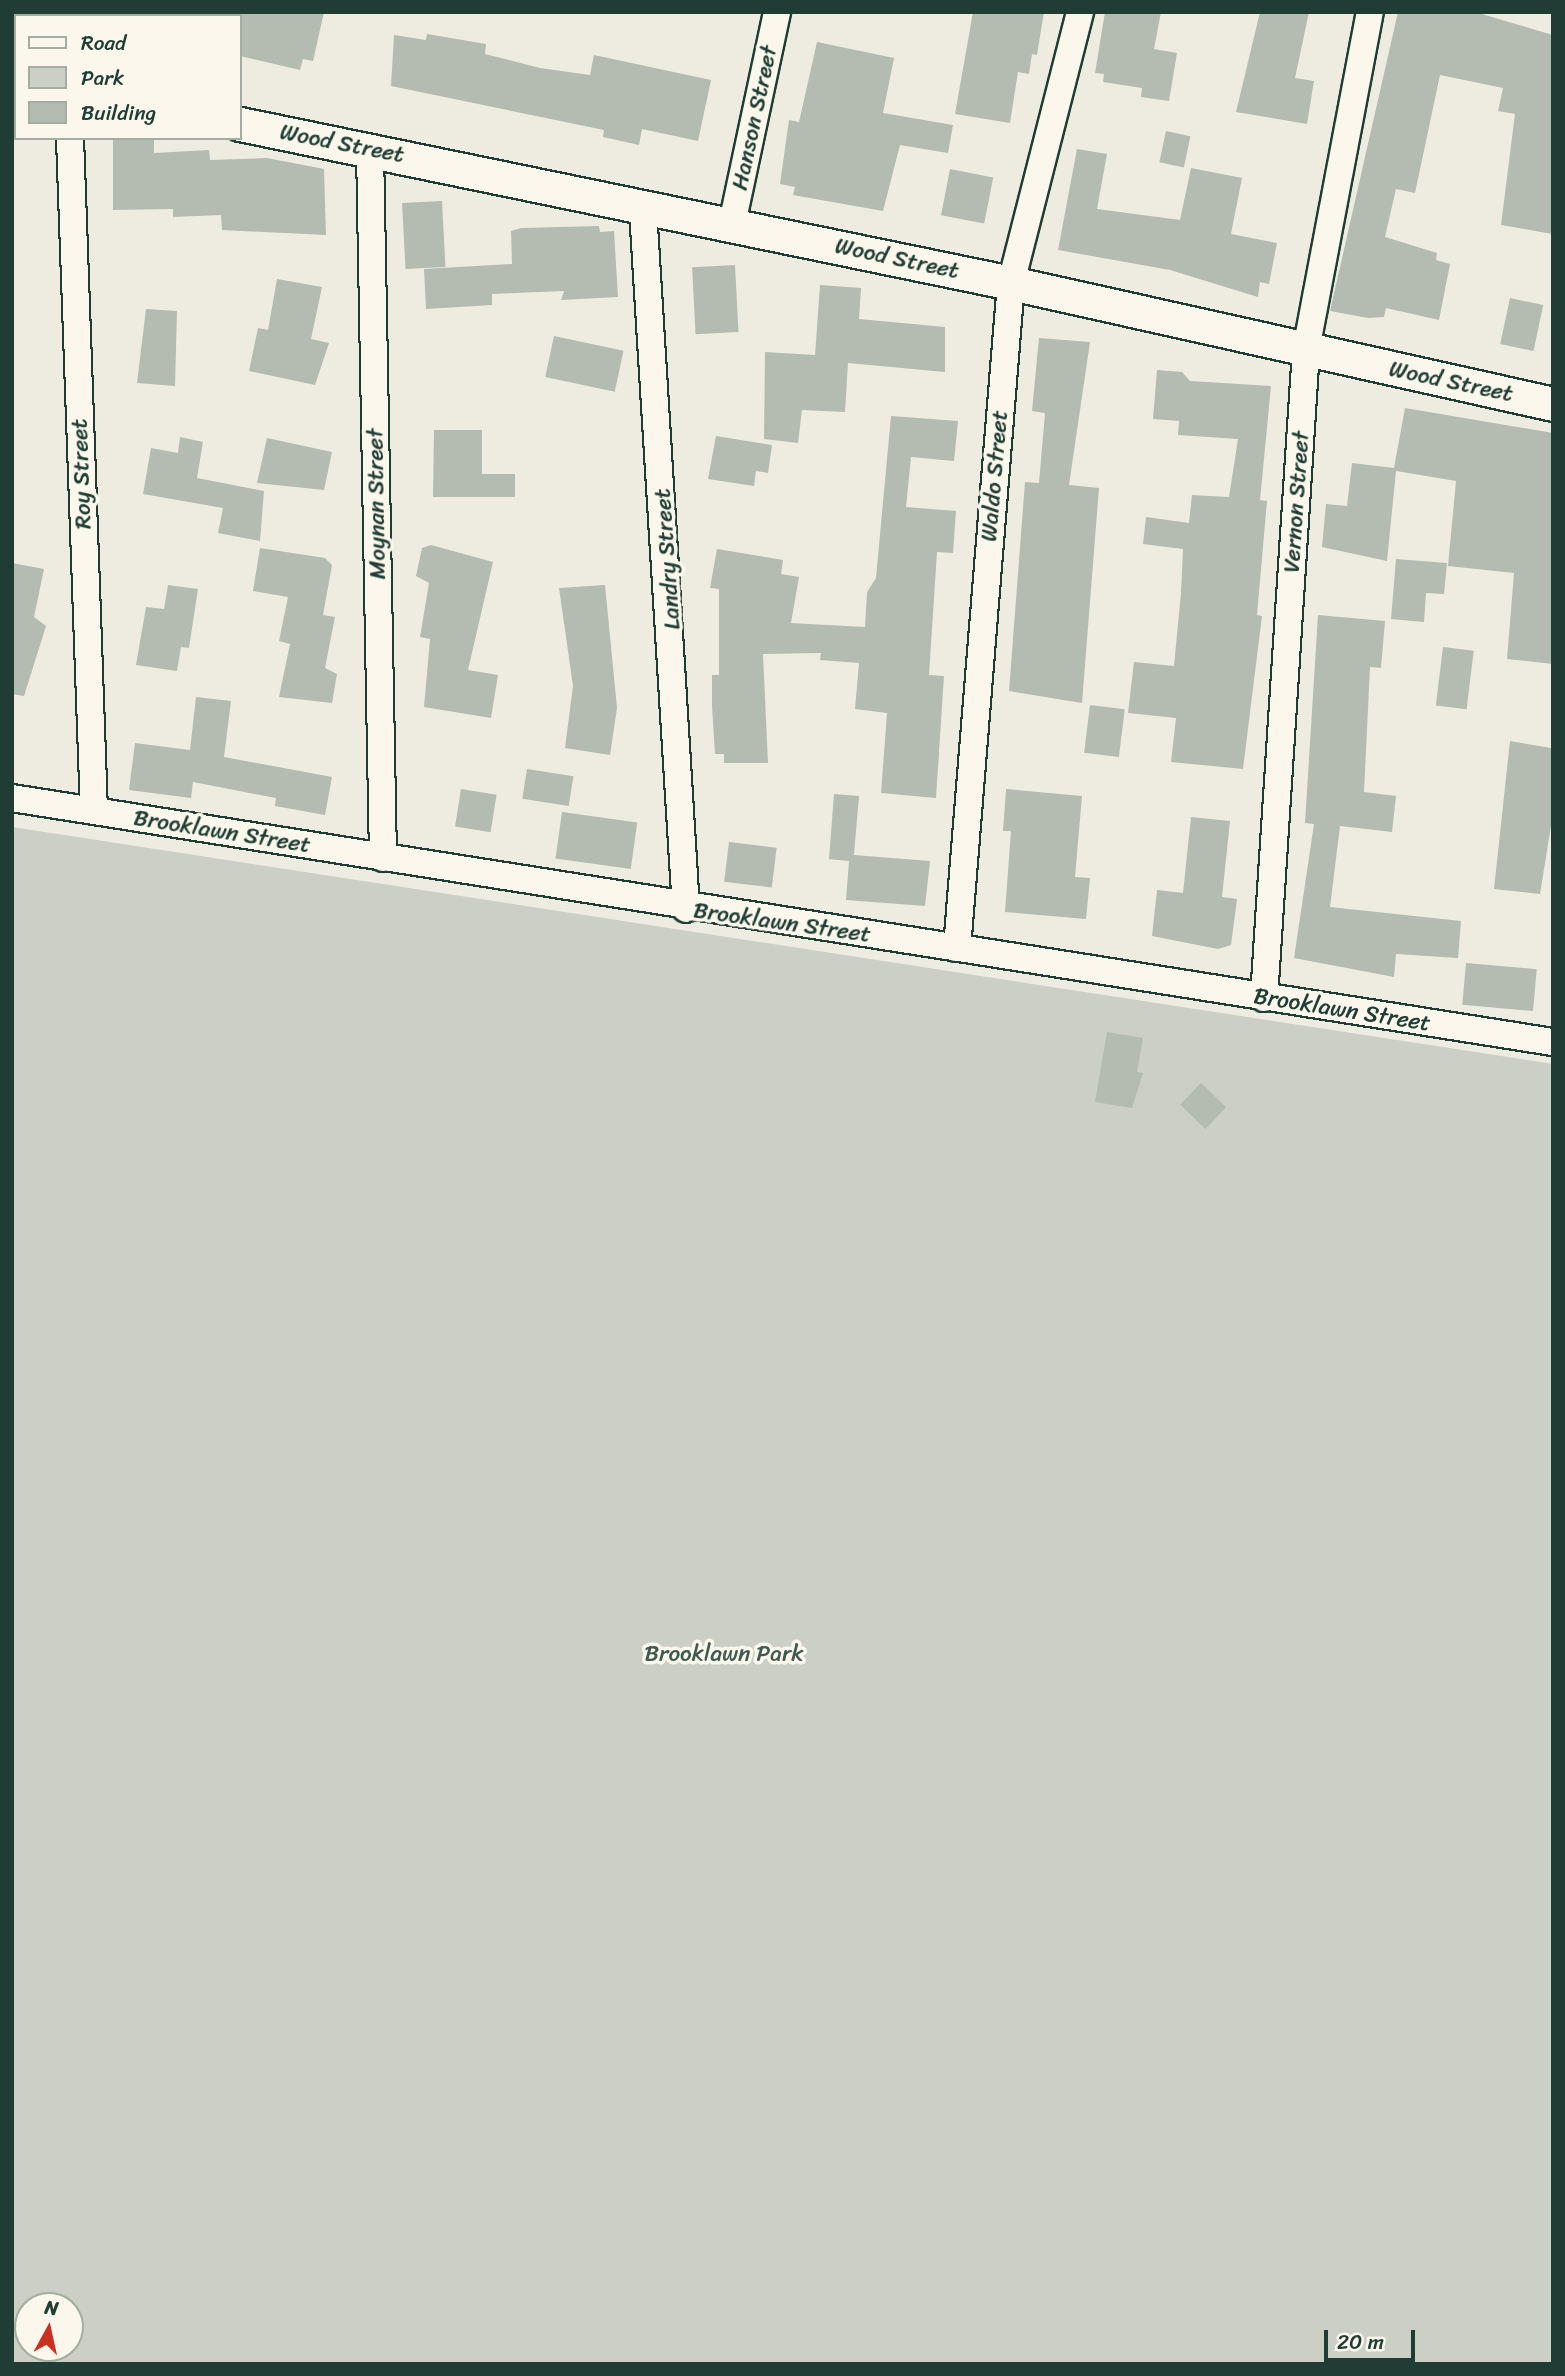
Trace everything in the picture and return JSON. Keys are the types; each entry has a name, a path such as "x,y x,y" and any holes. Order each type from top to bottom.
{"street":[{"name":"Hanson Street","path":"732,224 777,12"},
{"name":"Waldo Street","path":"957,948 1012,283 1080,12"},
{"name":"Vernon Street","path":"1264,998 1306,350 1370,12"},
{"name":"Wood Street","path":"242,124 370,149 643,210 732,224 1012,283 1553,404"},
{"name":"Roy Street","path":"70,140 94,811"},
{"name":"Moynan Street","path":"370,149 383,859"},
{"name":"Landry Street","path":"643,210 686,909"},
{"name":"Brooklawn Street","path":"12,798 686,909 957,948 1553,1042"}],"green space":[{"name":"Brooklawn Park","path":"12,827 1553,1064 1553,2364 12,2364"}],"building":[{"path":"324,12 313,61 303,59 300,70 242,56 240,14"},
{"path":"973,12 1044,12 1037,55 1032,54 1029,74 1018,72 1010,123 955,114"},
{"path":"1105,12 1161,12 1154,49 1177,53 1169,101 1141,97 1142,88 1103,82 1104,74 1095,73"},
{"path":"1260,12 1309,12 1295,78 1314,81 1307,124 1236,112"},
{"path":"1398,12 1475,12 1553,35 1553,234 1501,225 1515,114 1498,111 1503,88 1440,75 1415,193 1396,189 1385,237 1437,253 1436,260 1450,264 1439,320 1386,308 1384,317 1368,318 1330,311"},
{"path":"427,34 486,44 485,54 540,68 590,75 594,55 711,80 698,141 642,129 639,145 603,137 604,130 391,86 394,35 426,40"},
{"path":"817,42 894,58 883,113 953,125 948,153 900,145 883,211 793,195 795,187 780,184 789,120 799,122"},
{"path":"1166,131 1190,136 1184,167 1159,162"},
{"path":"113,140 154,140 154,153 209,150 210,160 267,158 324,169 326,235 222,230 221,215 173,217 173,209 113,210"},
{"path":"1077,149 1107,154 1097,209 1180,220 1191,168 1242,178 1231,234 1277,243 1269,284 1260,282 1258,297 1170,270 1058,250"},
{"path":"950,169 993,177 984,224 941,215"},
{"path":"442,201 445,267 406,269 402,203"},
{"path":"599,226 600,232 614,231 618,297 561,300 564,291 492,294 492,305 426,309 424,269 512,264 511,231 521,228"},
{"path":"735,265 739,332 696,334 692,267"},
{"path":"277,279 322,287 311,339 329,343 315,385 249,371 258,328 268,330"},
{"path":"820,285 861,288 859,319 945,327 945,372 848,363 845,412 802,410 798,443 764,439 765,352 815,355"},
{"path":"1510,298 1543,305 1533,351 1500,344"},
{"path":"146,309 177,311 175,386 137,383"},
{"path":"554,336 623,351 615,392 545,377"},
{"path":"1039,338 1090,342 1069,485 1099,488 1082,703 1009,691 1025,482 1039,483 1045,413 1032,411"},
{"path":"1157,370 1182,372 1190,381 1271,386 1260,500 1267,501 1257,615 1262,616 1243,769 1171,762 1176,718 1128,713 1134,662 1174,666 1181,593 1183,549 1143,544 1146,517 1189,523 1192,495 1229,497 1238,439 1178,435 1179,421 1153,419"},
{"path":"1405,408 1553,433 1553,664 1507,659 1514,573 1448,566 1456,481 1396,471 1387,561 1322,547 1326,504 1347,506 1352,463 1394,468"},
{"path":"891,416 958,421 954,461 911,457 906,507 956,511 953,553 937,552 929,675 944,676 936,798 881,793 887,713 855,709 859,663 820,660 821,653 763,654 768,763 724,763 724,754 715,754 712,706 712,675 719,675 719,589 710,588 717,549 783,560 781,574 799,577 791,623 865,627 867,592 876,578"},
{"path":"434,430 482,430 482,474 515,474 515,497 433,497"},
{"path":"716,436 772,445 768,473 756,471 754,486 708,479"},
{"path":"180,437 203,442 197,478 264,491 260,541 218,533 223,508 143,494 151,448 178,453"},
{"path":"267,438 332,452 324,490 257,483"},
{"path":"431,545 493,562 468,670 498,675 491,718 424,707 430,639 420,637 429,583 416,576 422,548"},
{"path":"260,548 325,558 332,565 323,615 335,617 325,668 337,674 332,703 279,697 290,644 279,641 288,597 253,591"},
{"path":"1396,559 1447,563 1444,594 1426,593 1424,622 1391,619"},
{"path":"12,563 44,569 34,617 46,626 24,696 12,694"},
{"path":"168,585 198,589 189,648 181,647 177,671 136,665 146,607 164,609"},
{"path":"605,585 617,708 610,755 565,748 573,686 559,588"},
{"path":"1318,615 1385,621 1381,668 1370,667 1364,792 1396,796 1392,832 1340,826 1330,907 1461,921 1458,958 1396,954 1394,977 1294,958 1314,824 1305,823"},
{"path":"1443,647 1474,651 1467,709 1436,706"},
{"path":"196,697 231,701 224,757 332,777 325,815 275,806 276,798 193,782 191,798 129,790 135,743 190,750"},
{"path":"1090,705 1125,709 1119,757 1084,753"},
{"path":"1510,741 1551,748 1553,813 1540,894 1494,889"},
{"path":"527,769 573,776 569,806 522,799"},
{"path":"461,789 497,795 491,832 455,827"},
{"path":"1006,789 1082,796 1075,877 1090,878 1086,919 1005,912 1011,831 1003,831"},
{"path":"834,794 859,796 854,855 930,861 925,906 846,900 849,861 829,859"},
{"path":"562,812 637,823 631,869 555,859"},
{"path":"1191,817 1230,821 1222,897 1237,899 1231,945 1218,949 1152,936 1157,890 1183,893"},
{"path":"729,842 777,848 772,888 724,882"},
{"path":"1466,963 1537,969 1533,1011 1462,1005"},
{"path":"1107,1032 1143,1038 1137,1072 1143,1073 1132,1108 1095,1102"},
{"path":"1201,1083 1226,1107 1205,1129 1180,1105"}]}
